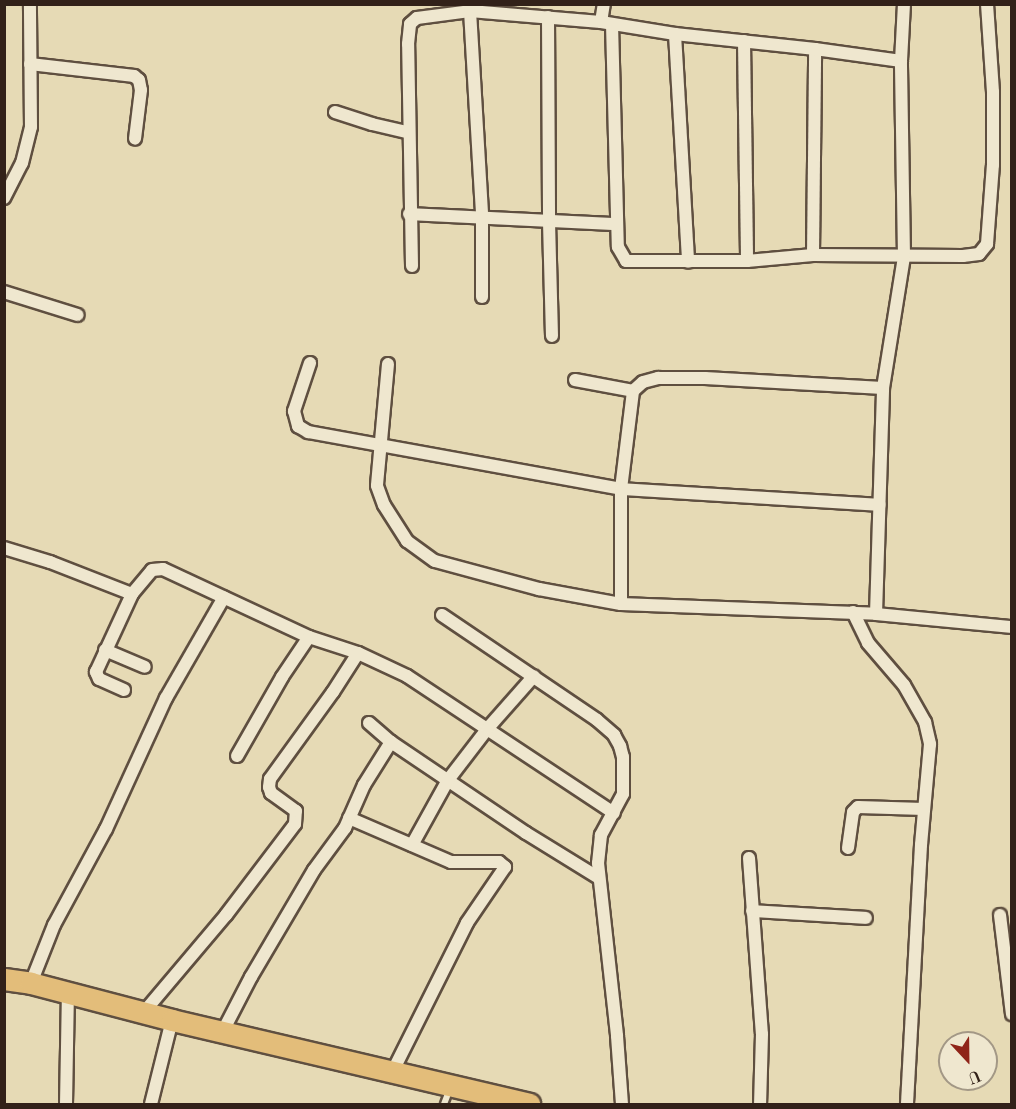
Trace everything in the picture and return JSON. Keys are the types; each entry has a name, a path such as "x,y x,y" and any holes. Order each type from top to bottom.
{"highway":[{"path":"4,979 31,983 171,1020 393,1071 447,1095 529,1104"}],"street":[{"path":"4,198 28,145 31,127 30,4"},
{"path":"604,4 607,23 619,251 626,261 688,262 747,261 813,255 904,257 973,255 983,252 987,244 993,165 993,92 987,4"},
{"path":"876,614 883,388 904,257 901,61 904,4"},
{"path":"412,266 409,214 408,38 411,22 427,15 470,11 548,17 901,61"},
{"path":"470,11 482,216 483,297"},
{"path":"548,17 552,336"},
{"path":"675,34 688,262"},
{"path":"744,41 747,261"},
{"path":"813,255 815,49"},
{"path":"30,64 134,76 141,90 135,139"},
{"path":"335,112 408,132"},
{"path":"409,214 617,224"},
{"path":"4,292 78,315"},
{"path":"310,363 294,411 298,426 315,435 621,489 880,505"},
{"path":"387,364 377,478 379,494 399,530 414,549 435,561 539,589 621,604 854,612 1011,627"},
{"path":"621,604 621,489 633,391 643,382 657,378 705,378 883,388"},
{"path":"575,380 633,391"},
{"path":"4,548 50,562 132,594"},
{"path":"124,690 98,677 96,672 132,594 152,570 159,568 309,637 358,653 407,676 614,813"},
{"path":"31,983 54,925 106,829 166,699 224,597"},
{"path":"854,612 868,643 904,685 925,722 930,744 924,809 907,1104"},
{"path":"442,615 597,720 614,735 623,757 622,800 601,835 599,878 614,1000 622,1104"},
{"path":"237,756 282,677 309,637"},
{"path":"105,650 144,667"},
{"path":"144,1012 226,915 295,824 296,811 270,791 270,779 333,692 358,653"},
{"path":"412,845 448,780 488,728 534,676"},
{"path":"369,723 391,742 526,833 599,878"},
{"path":"222,1031 250,977 314,870 349,818 364,785 391,742"},
{"path":"848,848 853,812 858,807 924,809"},
{"path":"349,818 451,862 501,862 505,867 467,922 393,1071"},
{"path":"749,858 762,1034 760,1104"},
{"path":"752,911 866,918"},
{"path":"1000,915 1011,1014"},
{"path":"66,1104 68,993"},
{"path":"151,1104 171,1020"}]}
